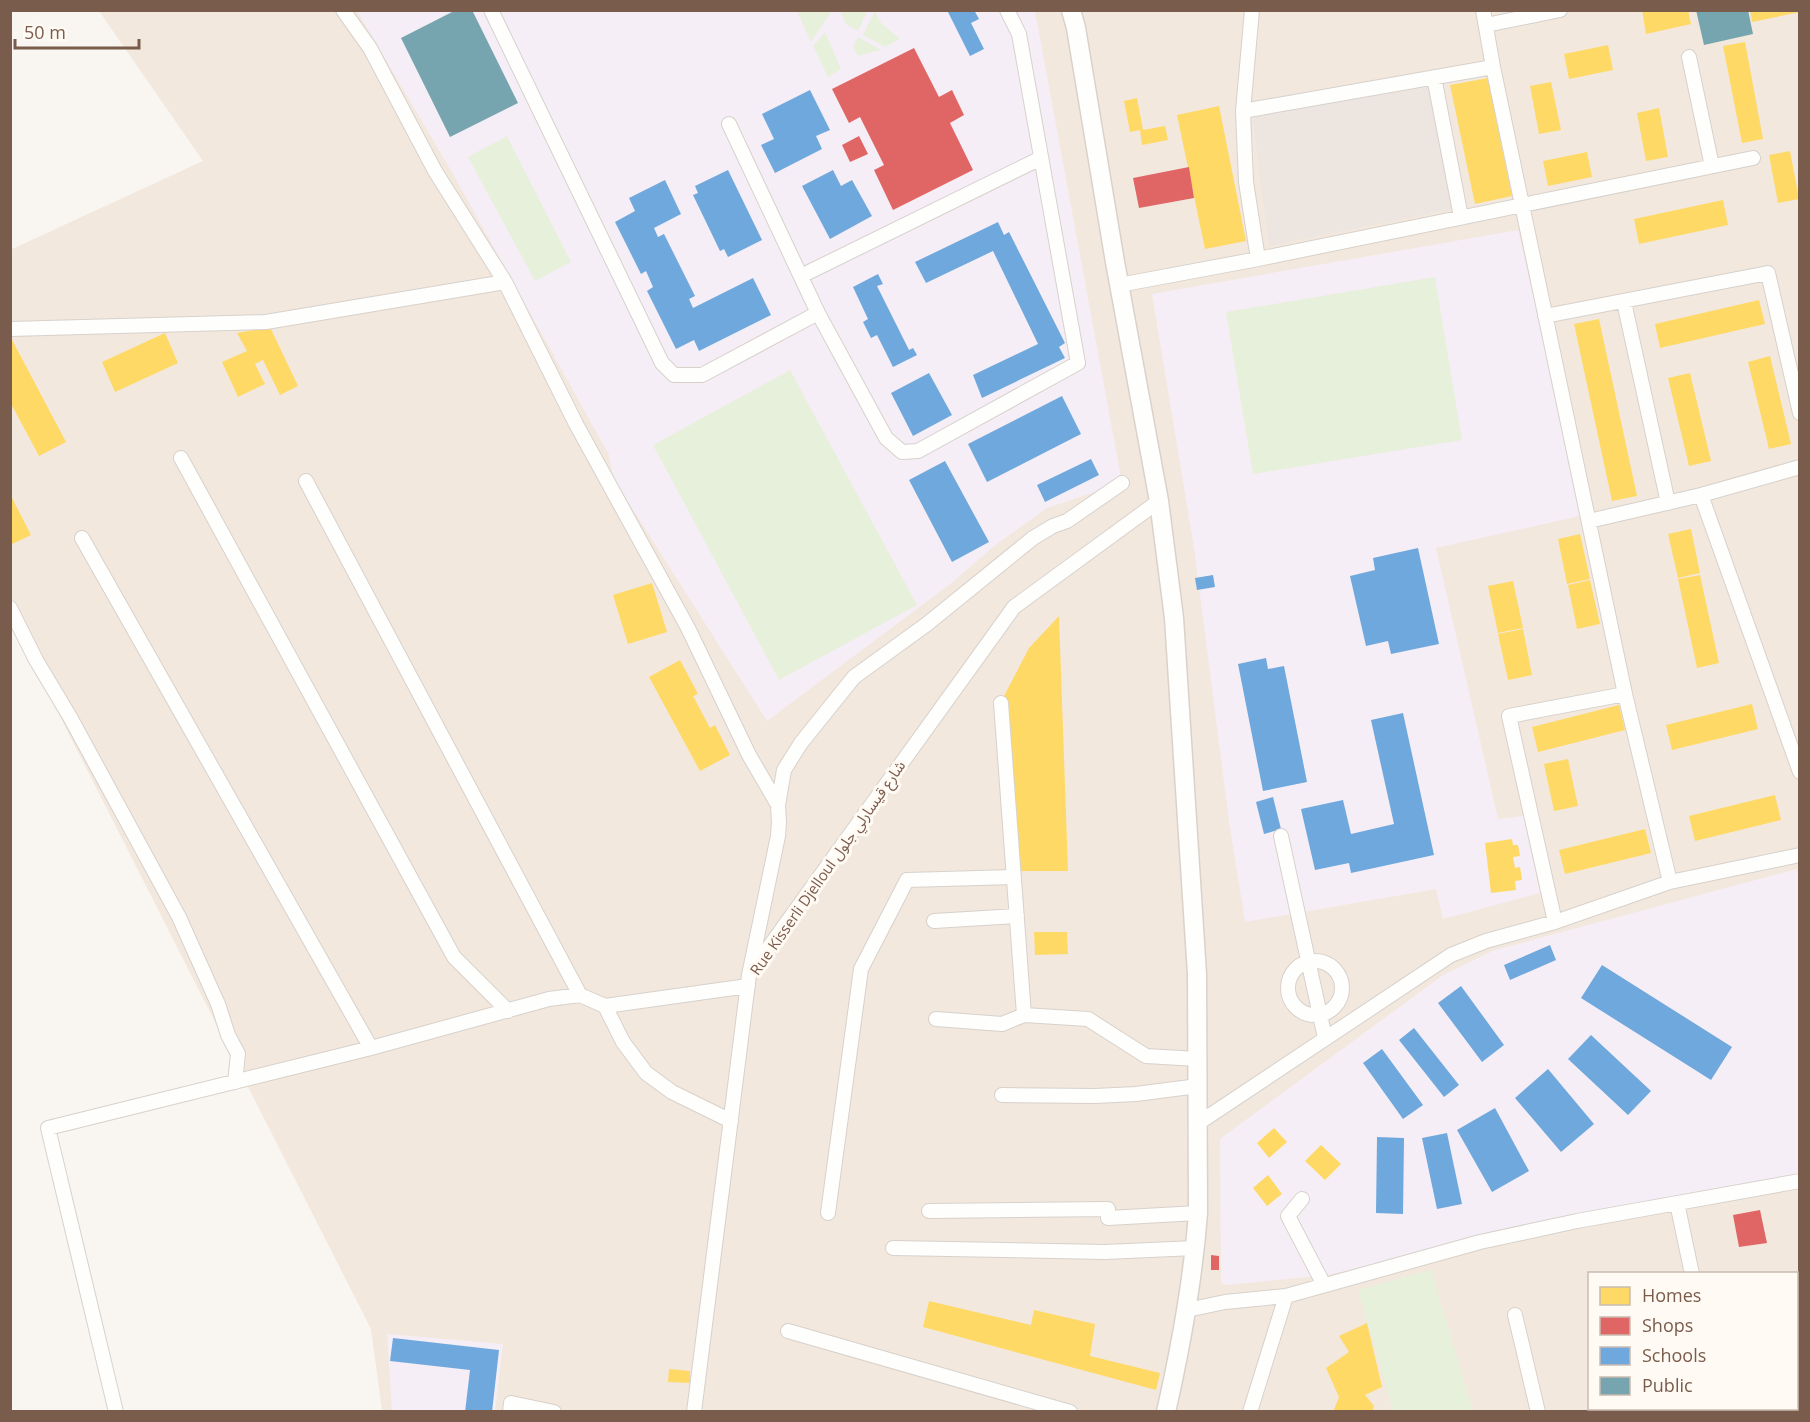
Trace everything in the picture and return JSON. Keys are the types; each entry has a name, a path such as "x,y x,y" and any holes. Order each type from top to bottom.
{"main road":[{"path":"1071,10 1159,501 1174,618 1181,720 1197,974 1198,1213 1187,1310 1166,1412"}],"street":[{"path":"343,10 370,48 435,171 505,282 576,424 688,628 749,755 778,805"},
{"path":"491,10 662,363 674,375 702,375 818,313"},
{"path":"729,124 818,313 886,438 902,452 918,451 1078,363 1019,34 1006,10"},
{"path":"1252,10 1243,111 1245,182 1258,259"},
{"path":"1483,10 1625,694 1670,882"},
{"path":"1486,25 1560,10"},
{"path":"1689,57 1712,166"},
{"path":"1243,111 1493,67"},
{"path":"1434,77 1461,218"},
{"path":"801,276 1041,158"},
{"path":"1119,285 1258,259 1753,158"},
{"path":"1545,316 1768,273 1800,413"},
{"path":"10,329 266,322 505,282"},
{"path":"1624,302 1668,502"},
{"path":"181,458 454,957 508,1011"},
{"path":"1589,521 1701,495 1800,467"},
{"path":"306,481 580,995"},
{"path":"116,1412 48,1128 371,1048 549,999 580,995 605,1006 748,981 778,836 778,805 784,770 801,743 854,677 927,624 1033,538 1067,521 1122,483"},
{"path":"1701,495 1800,772"},
{"name":"Rue Kisserli Djelloul شارع قيسارلي جلول","path":"694,1412 748,981 1014,607 1159,501"},
{"path":"82,538 371,1048"},
{"path":"10,608 36,660 70,717 179,917 238,1054 235,1082"},
{"path":"1555,922 1509,716 1625,694"},
{"path":"1001,703 1024,1015"},
{"path":"1281,836 1325,1038"},
{"path":"1197,1124 1451,955 1486,941 1555,922 1670,882 1800,855"},
{"path":"828,1214 861,969 907,880 1014,877"},
{"path":"934,921 1017,916"},
{"path":"1308,962 1328,965 1337,973 1342,985 1341,997 1337,1004 1320,1015 1312,1016 1301,1012 1289,996 1290,977 1298,967 1308,962"},
{"path":"605,1006 623,1042 646,1073 672,1092 731,1121"},
{"path":"936,1019 1002,1024 1024,1015 1088,1018 1146,1056 1198,1059"},
{"path":"1002,1095 1095,1096 1136,1094 1198,1086"},
{"path":"1187,1310 1225,1302 1286,1296 1480,1242 1577,1221 1800,1181"},
{"path":"1302,1199 1288,1216 1324,1285"},
{"path":"1677,1203 1692,1272"},
{"path":"929,1211 1108,1209 1108,1218 1198,1213"},
{"path":"893,1248 1105,1252 1195,1248"},
{"path":"1250,1412 1286,1296"},
{"path":"1515,1315 1538,1412"},
{"path":"788,1331 1070,1412"},
{"path":"510,1412 511,1402 554,1412"}],"shaded area":[{"path":"99,11 1799,11 1799,1411 382,1411 371,1329 11,620 10,250 203,161"},
{"path":"357,11 1035,11 1122,483 1047,508 994,546 954,581 767,721 613,478 609,455 453,174"},
{"path":"1430,87 1452,209 1269,246 1252,116"},
{"path":"1518,230 1584,515 1436,548 1498,819 1524,816 1540,893 1443,919 1436,889 1245,922 1229,821 1194,548 1152,294"},
{"path":"1797,869 1800,882 1799,1175 1476,1241 1328,1275 1228,1285 1221,1283 1220,1139 1443,975 1495,950"},
{"path":"387,1334 503,1344 495,1411 392,1411"}],"green space":[{"path":"797,11 832,11 811,42"},
{"path":"840,11 867,11 858,31 846,24"},
{"path":"875,11 881,23 900,39 885,47 863,35"},
{"path":"825,32 841,69 828,77 813,46"},
{"path":"858,37 881,50 858,56 853,46"},
{"path":"507,136 571,262 535,281 468,157"},
{"path":"1435,277 1462,440 1253,474 1226,312"},
{"path":"790,370 917,605 779,680 653,445"},
{"path":"1431,1270 1473,1411 1393,1411 1358,1290"}],"building: Homes":[{"path":"1642,10 1688,10 1691,24 1646,34"},
{"path":"1750,10 1800,10 1800,12 1752,22"},
{"path":"1745,42 1763,139 1742,143 1723,46"},
{"path":"1608,45 1613,70 1569,79 1564,54"},
{"path":"1488,78 1512,196 1475,204 1450,85"},
{"path":"1551,82 1561,130 1539,134 1530,86"},
{"path":"1137,98 1143,130 1165,126 1168,140 1142,145 1140,130 1130,132 1124,101"},
{"path":"1219,106 1246,241 1205,249 1177,115"},
{"path":"1659,108 1668,157 1646,161 1637,113"},
{"path":"1790,151 1799,199 1778,203 1769,155"},
{"path":"1587,152 1592,177 1548,186 1543,161"},
{"path":"1723,200 1728,225 1639,244 1634,219"},
{"path":"1759,300 1765,324 1660,348 1655,324"},
{"path":"1599,319 1637,496 1612,501 1574,324"},
{"path":"270,327 298,386 280,395 263,360 255,364 265,384 238,397 222,362 247,351 237,333"},
{"path":"165,333 178,363 115,392 102,362"},
{"path":"10,336 66,442 39,456 10,402"},
{"path":"1770,356 1791,444 1769,449 1748,362"},
{"path":"1690,373 1711,461 1689,466 1668,378"},
{"path":"10,494 31,535 10,545"},
{"path":"1691,529 1700,573 1678,578 1668,534"},
{"path":"1580,534 1590,579 1567,584 1558,539"},
{"path":"1700,575 1719,663 1697,668 1678,579"},
{"path":"1590,580 1600,624 1577,629 1568,585"},
{"path":"1513,581 1523,628 1498,633 1488,586"},
{"path":"652,583 667,632 628,644 613,595"},
{"path":"1059,616 1068,871 1014,871 1003,698 1029,648"},
{"path":"1523,629 1532,675 1508,680 1498,634"},
{"path":"680,660 698,694 693,696 710,728 715,725 730,755 700,771 649,677"},
{"path":"1752,704 1758,729 1672,750 1666,725"},
{"path":"1619,705 1625,730 1538,752 1532,727"},
{"path":"1568,759 1578,806 1554,811 1544,764"},
{"path":"1775,795 1781,820 1695,841 1689,816"},
{"path":"1645,829 1651,853 1565,874 1559,850"},
{"path":"1512,839 1513,845 1518,845 1520,856 1513,857 1515,868 1520,867 1522,880 1515,881 1516,890 1491,893 1485,843"},
{"path":"1034,932 1067,932 1068,954 1035,955"},
{"path":"1274,1128 1287,1142 1269,1158 1257,1143"},
{"path":"1321,1145 1341,1164 1325,1180 1305,1161"},
{"path":"1268,1175 1282,1194 1267,1206 1253,1188"},
{"path":"929,1301 1031,1325 1034,1310 1095,1324 1090,1356 1160,1373 1156,1390 923,1327"},
{"path":"1367,1323 1382,1387 1365,1395 1374,1406 1372,1412 1333,1412 1339,1397 1326,1368 1349,1352 1339,1336"},
{"path":"669,1369 690,1371 690,1383 668,1382"}],"building: Shops":[{"path":"914,48 939,97 952,90 964,115 950,123 973,170 893,210 874,170 884,165 860,117 849,123 832,89"},
{"path":"859,136 868,154 850,162 842,145"},
{"path":"1189,167 1194,198 1139,208 1133,178"},
{"path":"1760,1210 1767,1243 1739,1247 1733,1215"},
{"path":"1211,1255 1219,1256 1219,1270 1211,1270"}],"building: Schools":[{"path":"947,10 974,10 979,19 971,23 984,49 970,56"},
{"path":"810,90 830,130 816,136 822,149 775,173 761,145 774,139 762,114"},
{"path":"728,170 762,240 728,257 724,249 720,251 693,195 698,193 695,186"},
{"path":"833,170 841,186 852,180 872,216 830,239 802,186"},
{"path":"665,180 681,214 654,228 658,237 664,234 695,296 689,299 693,308 753,278 771,315 699,351 694,340 676,349 647,291 653,287 646,271 641,274 615,222 635,211 629,198"},
{"path":"998,222 1004,235 1009,232 1065,343 1059,347 1065,358 982,398 973,375 1038,344 993,251 926,283 915,262"},
{"path":"878,274 883,284 877,286 909,350 913,348 917,355 893,367 877,335 871,338 863,322 868,319 853,287"},
{"path":"929,373 952,415 913,436 891,393"},
{"path":"1062,396 1081,434 987,482 968,444"},
{"path":"1091,459 1099,475 1045,502 1037,485"},
{"path":"945,461 989,542 952,562 909,480"},
{"path":"1418,548 1439,644 1391,654 1388,641 1366,646 1350,576 1375,570 1373,558"},
{"path":"1213,575 1215,587 1197,590 1195,578"},
{"path":"1266,658 1268,669 1284,666 1307,782 1263,791 1238,664"},
{"path":"1403,713 1434,855 1351,873 1349,863 1315,870 1301,809 1343,800 1351,834 1394,824 1371,720"},
{"path":"1273,797 1281,829 1264,834 1256,802"},
{"path":"1550,945 1556,960 1510,980 1504,965"},
{"path":"1602,965 1732,1047 1711,1080 1581,998"},
{"path":"1461,986 1504,1045 1482,1062 1438,1003"},
{"path":"1414,1028 1459,1085 1444,1097 1399,1040"},
{"path":"1591,1035 1651,1091 1628,1115 1568,1059"},
{"path":"1382,1049 1423,1105 1403,1119 1363,1063"},
{"path":"1548,1069 1594,1124 1561,1152 1515,1098"},
{"path":"1495,1108 1529,1171 1492,1192 1457,1130"},
{"path":"1447,1133 1462,1204 1437,1209 1422,1138"},
{"path":"1377,1137 1404,1138 1403,1214 1376,1213"},
{"path":"393,1338 499,1350 492,1412 465,1412 470,1370 390,1361"}],"building: Public":[{"path":"456,10 472,10 518,103 450,137 401,38"},
{"path":"1696,10 1748,10 1753,34 1704,45"}]}
